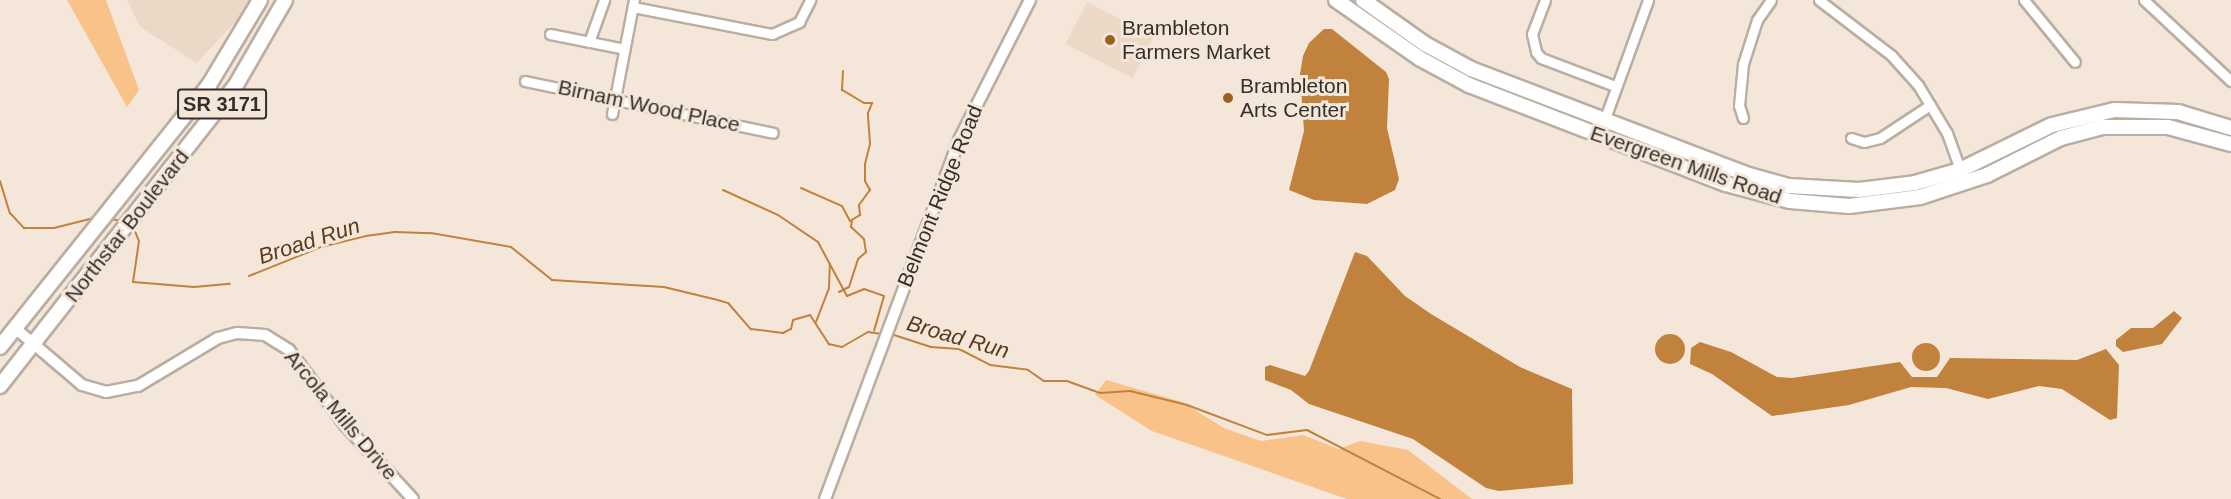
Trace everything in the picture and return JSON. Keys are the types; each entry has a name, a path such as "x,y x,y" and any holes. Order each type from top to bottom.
{"main road":[{"name":"Northstar Boulevard","path":"0,347 128,190 226,61 260,0"},
{"name":"Northstar Boulevard","path":"0,386 236,85 285,0"},
{"name":"Evergreen Mills Road","path":"1336,0 1419,58 1469,85 1764,196 1812,204 1871,205 1920,197 1965,183 2042,145 2102,128 2168,127 2231,144"},
{"name":"Evergreen Mills Road","path":"1363,0 1425,44 1471,69 1749,176 1789,186 1872,189 1960,170 2040,129 2095,113 2136,109 2178,112 2231,128"}],"street":[{"path":"589,42 604,0"},
{"path":"612,114 634,4 772,34 799,22 810,0"},
{"name":"Belmont Ridge Road","path":"825,499 959,140 1030,0"},
{"path":"1545,0 1532,34 1536,52 1541,58 1615,86"},
{"path":"1604,121 1648,0"},
{"path":"1743,118 1739,106 1743,64 1757,20 1771,0"},
{"path":"1819,0 1891,55 1930,105 1947,133 1965,183"},
{"path":"2024,0 2075,62"},
{"path":"2144,0 2231,81"},
{"path":"550,34 625,49"},
{"name":"Birnam Wood Place","path":"525,81 615,98 773,133"},
{"path":"1851,138 1864,142 1880,138 1930,105"},
{"name":"Arcola Mills Drive","path":"15,328 82,385 114,391 138,386 218,338 237,333 265,335 289,350 345,425 412,499"}],"shaded area":[{"path":"67,0 106,0 139,90 127,107"},
{"path":"127,0 250,0 246,10 197,63 140,27"},
{"name":"Brambleton Farmers Market","path":"1087,2 1154,36 1132,78 1066,44"},
{"path":"1324,29 1332,29 1386,72 1389,79 1387,128 1399,179 1395,190 1367,204 1314,200 1289,190 1304,131 1300,74 1303,56 1309,43"},
{"path":"1355,252 1367,256 1405,296 1431,314 1520,367 1572,389 1573,484 1499,491 1486,488 1413,439 1309,404 1291,390 1265,380 1265,367 1270,365 1305,376 1309,371"},
{"path":"2174,311 2182,318 2162,344 2123,352 2116,346 2116,340 2131,328 2153,328"},
{"path":"1670,334 1681,338 1685,349 1681,360 1670,364 1659,360 1655,349 1659,338"},
{"path":"1700,342 1731,352 1777,377 1792,378 1900,362 1912,377 1937,377 1950,358 2077,360 2106,349 2119,365 2117,418 2110,420 2062,389 2039,386 1988,399 1946,388 1911,387 1849,405 1772,416 1712,374 1690,364 1691,348"},
{"path":"1926,343 1936,347 1940,357 1936,367 1926,371 1916,367 1912,357 1916,347"},
{"path":"1106,380 1182,402 1224,428 1261,441 1303,435 1339,449 1360,441 1408,450 1472,499 1347,499 1152,431 1095,395"}],"waterway":[{"path":"801,188 842,206 850,221 860,215 859,205 870,190 865,181 865,164 870,144 868,113 872,103 864,103 842,90 843,71"},
{"name":"Broad Run","path":"0,181 10,213 24,228 54,228 94,218"},
{"path":"723,190 778,215 818,242 847,296 864,289 884,296 874,331"},
{"name":"Broad Run","path":"109,219 124,221"},
{"path":"839,292 849,287 858,259 866,252 864,239 851,227 852,220"},
{"name":"Broad Run","path":"132,224 139,241 133,282 194,287 230,284"},
{"name":"Broad Run","path":"249,276 321,247 366,236 395,232 431,233 511,247 552,280 664,287 728,303 751,329 783,333 791,329 793,320 810,315 829,344 842,347 868,332 882,334"},
{"path":"816,322 829,288 830,264"},
{"name":"Broad Run","path":"891,334 931,347 959,349 990,365 1028,370 1044,381 1067,381 1100,393 1130,391 1187,405 1267,435 1307,430 1440,499"}],"place":[{"name":"Brambleton Farmers Market","path":"1110,40"},
{"name":"Brambleton Arts Center","path":"1228,98"}]}
